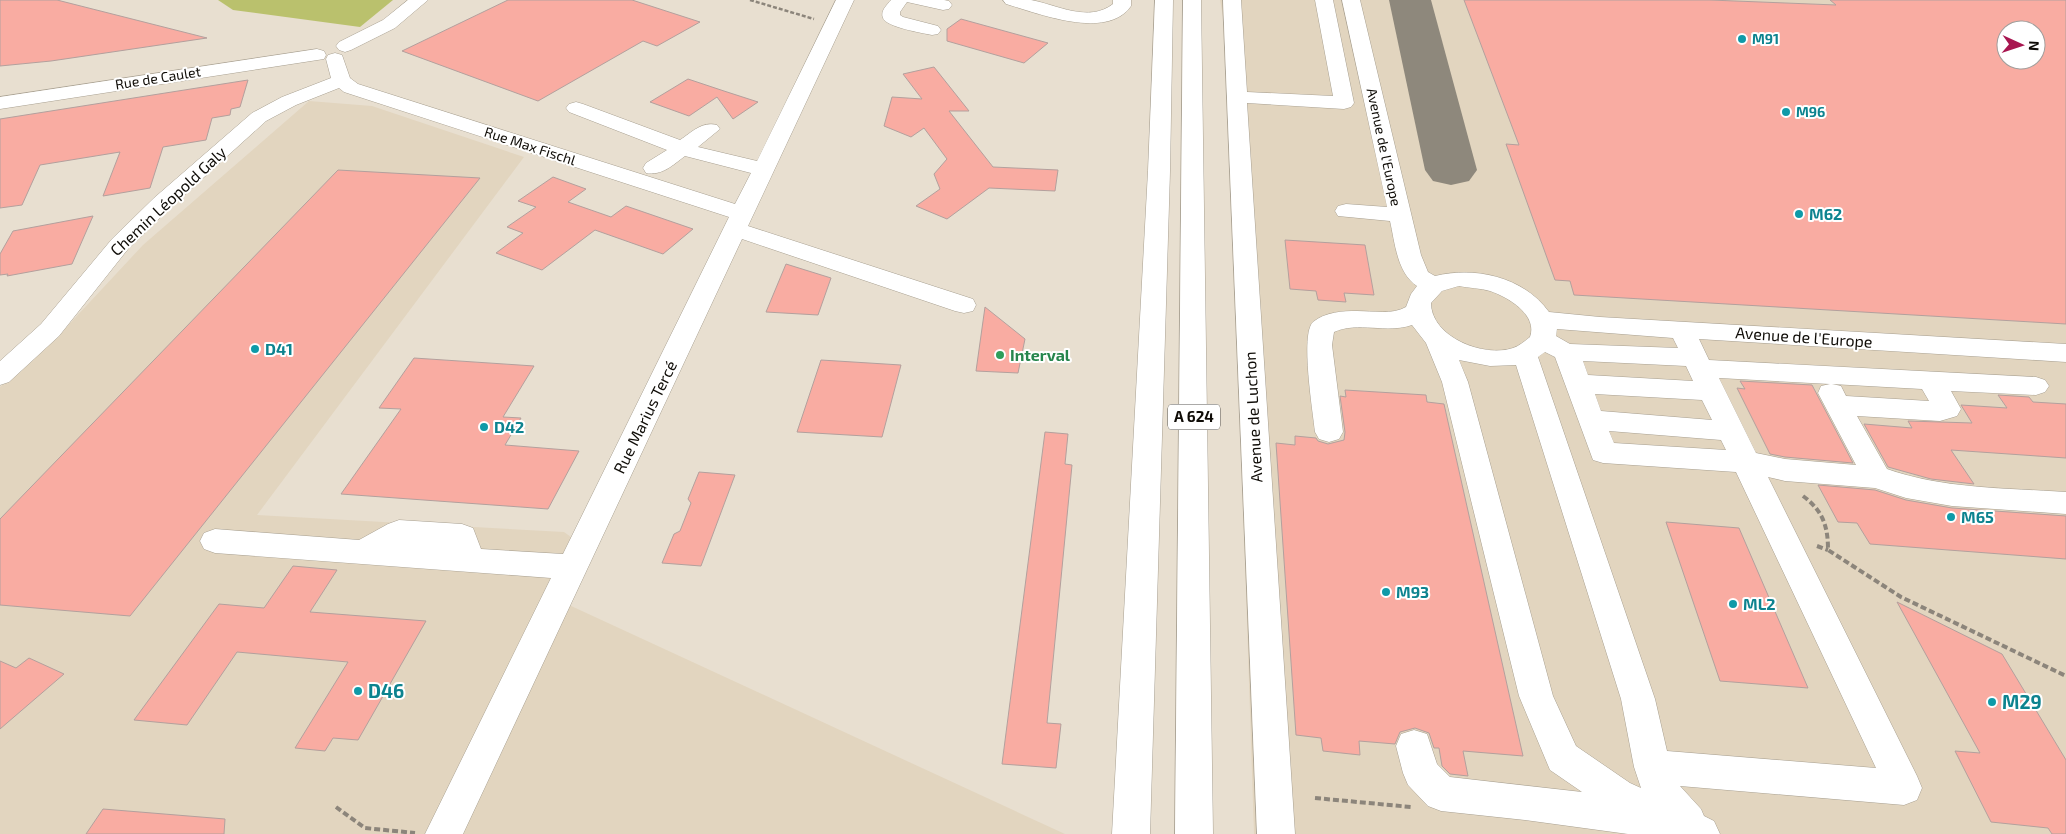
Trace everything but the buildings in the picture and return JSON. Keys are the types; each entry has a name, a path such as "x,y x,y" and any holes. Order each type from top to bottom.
{"main road":[{"name":"Rue de Caulet","path":"0,103 332,53 389,24 419,0"},
{"path":"900,0 891,11 891,17 897,21 932,30"},
{"path":"914,0 944,5"},
{"path":"1012,0 1075,17 1093,18 1115,13 1122,6 1122,0"},
{"name":"A 624","path":"1131,834 1159,181 1164,0"},
{"name":"A 624","path":"1192,0 1194,834"},
{"name":"Avenue de Luchon","path":"1232,0 1276,834"},
{"path":"1237,98 1344,103 1324,0"},
{"name":"Avenue de l'Europe","path":"1351,0 1409,255 1418,276 1433,286"},
{"name":"Rue Marius Tercé","path":"444,834 573,567 663,358 739,221 840,11"},
{"path":"332,53 341,82"},
{"name":"Rue Max Fischl","path":"341,82 351,88 739,221 964,305"},
{"name":"Chemin Léopold Galy","path":"0,376 50,330 120,244 162,203 259,117 295,97 341,82"},
{"path":"576,108 684,148 748,167 764,169"},
{"path":"654,168 710,129"},
{"path":"1346,211 1399,216"},
{"path":"1534,338 1500,358 1477,356 1456,350 1438,340 1424,326 1418,311 1421,297 1433,286 1459,280 1488,282 1510,290 1533,306 1534,338 1527,360 1638,699 1652,767 1661,790 1675,810 1693,829"},
{"path":"1329,432 1319,346 1322,328 1341,319 1402,320 1418,311"},
{"path":"1652,767 1904,788 1682,330"},
{"name":"Avenue de l'Europe","path":"1534,338 1682,330 2066,353"},
{"path":"1534,338 1566,352 1703,373"},
{"path":"1438,340 1455,382 1536,696 1562,758 1616,795 1693,829"},
{"path":"1578,384 1703,373 1820,374 2036,386 2008,349"},
{"path":"1566,352 1603,453 1747,462 1785,470 1877,477 1906,488 1943,494 2066,503"},
{"path":"1820,374 1877,477"},
{"path":"1838,405 1940,411 1947,409 1930,381"},
{"path":"1591,420 1731,431"},
{"path":"215,541 573,567"},
{"path":"1414,746 1420,773 1441,794 1525,802 1693,829"}],"path":[{"path":"750,0 822,22 840,11"},
{"path":"1785,470 1795,490 1814,503 1823,515 1829,531 1828,550 1901,597 2066,676"},
{"path":"336,807 365,828 416,834"}],"shaded area":[{"path":"1220,0 2066,0 2066,834 1254,834 1228,45"},
{"path":"309,101 372,106 524,157 257,515 564,532 593,553 569,605 1065,834 0,834 0,387 61,333 143,245"}],"green space":[{"path":"218,0 393,0 360,27 233,10"}],"taxiway":[{"path":"1410,0 1451,170"}],"place":[{"name":"M91","path":"1742,39"},
{"name":"M96","path":"1786,112"},
{"name":"M62","path":"1799,214"},
{"name":"D41","path":"255,349"},
{"name":"Interval","path":"1000,355"},
{"name":"D42","path":"484,427"},
{"name":"M65","path":"1951,517"},
{"name":"M93","path":"1386,592"},
{"name":"ML2","path":"1733,604"},
{"name":"D46","path":"358,691"},
{"name":"M29","path":"1992,702"}]}
